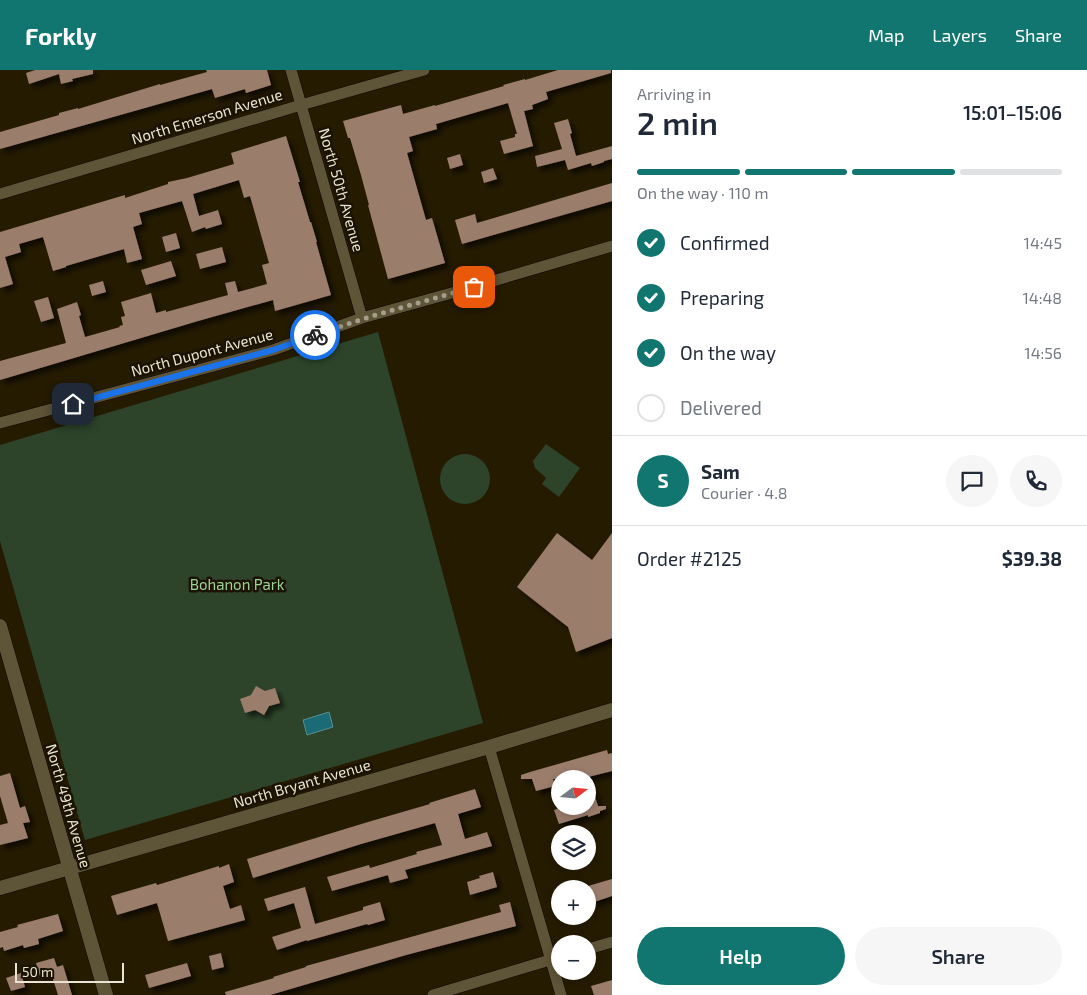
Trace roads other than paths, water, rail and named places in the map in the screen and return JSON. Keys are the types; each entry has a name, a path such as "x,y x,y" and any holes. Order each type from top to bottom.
{"street":[{"name":"North 50th Avenue","path":"291,70 362,318"},
{"name":"North Emerson Avenue","path":"0,194 301,104 424,70"},
{"name":"North Dupont Avenue","path":"0,423 273,350 362,318 612,246"},
{"name":"North 49th Avenue","path":"0,626 4,657 106,995"},
{"name":"North Bryant Avenue","path":"0,888 612,710"},
{"path":"489,747 551,946"},
{"path":"596,947 612,942"},
{"path":"433,995 551,960"},
{"path":"558,980 561,995"}],"water":[{"path":"329,712 333,727 307,735 303,720"}],"park label":[{"name":"Bohanon Park","path":"237,585"}]}
